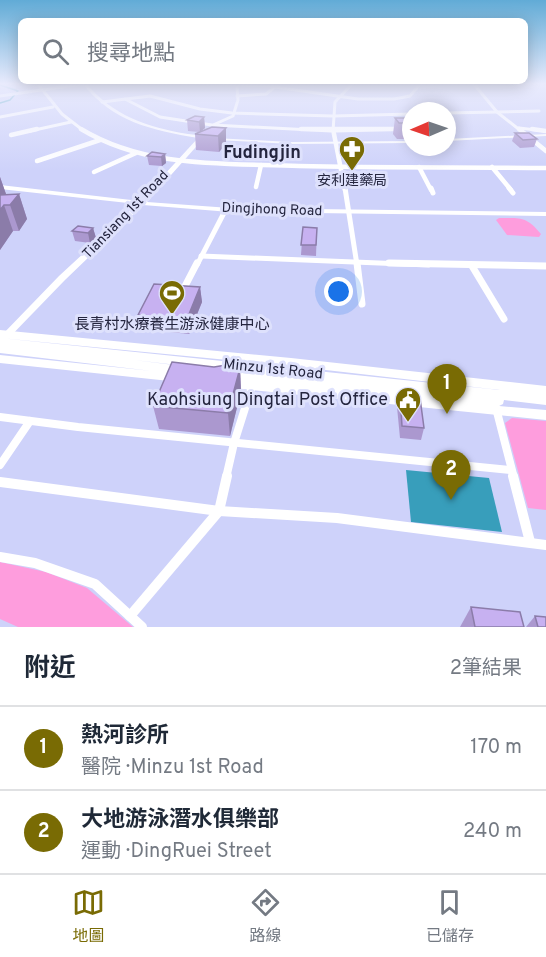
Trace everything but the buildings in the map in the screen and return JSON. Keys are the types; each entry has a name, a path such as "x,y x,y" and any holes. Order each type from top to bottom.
{"main road":[{"name":"Minzu 1st Road","path":"2,339 496,406 546,415"},
{"name":"Minzu 1st Road","path":"0,350 546,400"},
{"path":"0,359 186,378"},
{"name":"Minzu 1st Road","path":"210,381 256,373 546,391"},
{"name":"Minzu 1st Road","path":"496,406 546,407"}],"street":[{"path":"0,117 25,112"},
{"path":"59,112 100,140 136,153 180,160 261,165 546,168"},
{"path":"123,112 164,128 202,136 266,142 402,141"},
{"path":"151,112 160,117 213,125 333,131 402,130"},
{"path":"226,112 333,116 402,114"},
{"path":"333,112 333,131 350,212 362,304"},
{"path":"456,113 484,112"},
{"path":"497,112 546,151"},
{"name":"Tiansiang 1st Road","path":"2,339 142,203 213,125 233,116 232,113"},
{"path":"391,115 402,129"},
{"path":"11,135 71,122"},
{"path":"516,128 546,134"},
{"path":"456,141 546,134"},
{"path":"37,161 100,140"},
{"path":"94,172 136,153"},
{"path":"256,187 261,165"},
{"path":"419,167 433,193"},
{"path":"492,167 513,193"},
{"name":"Dingjhong Road","path":"0,187 142,203 226,209 546,214"},
{"path":"183,290 226,209"},
{"path":"201,256 472,266 546,266"},
{"path":"472,266 504,319"},
{"path":"130,616 219,511 234,443 256,373"},
{"path":"496,406 530,542"},
{"path":"0,417 30,422 511,470"},
{"path":"0,465 30,422"},
{"path":"0,482 219,511 337,518 546,544"},
{"path":"0,557 35,563 95,584 142,627"}],"shaded area":[{"path":"499,218 523,219 541,234 539,237 507,235 496,220"},
{"path":"512,418 546,421 546,510 528,508 505,423"},
{"path":"0,562 46,572 87,588 133,627 18,627 0,619"}],"water":[{"path":"406,470 489,478 502,532 411,522"}],"place":[{"name":"安利建藥局","path":"352,172"},
{"name":"長青村水療養生游泳健康中心","path":"172,316"},
{"name":"熱河診所","path":"447,414"},
{"name":"Kaohsiung Dingtai Post Office","path":"408,423"},
{"name":"大地游泳潛水俱樂部","path":"451,500"}],"district":[{"name":"Fudingjin","path":"262,153"}]}
